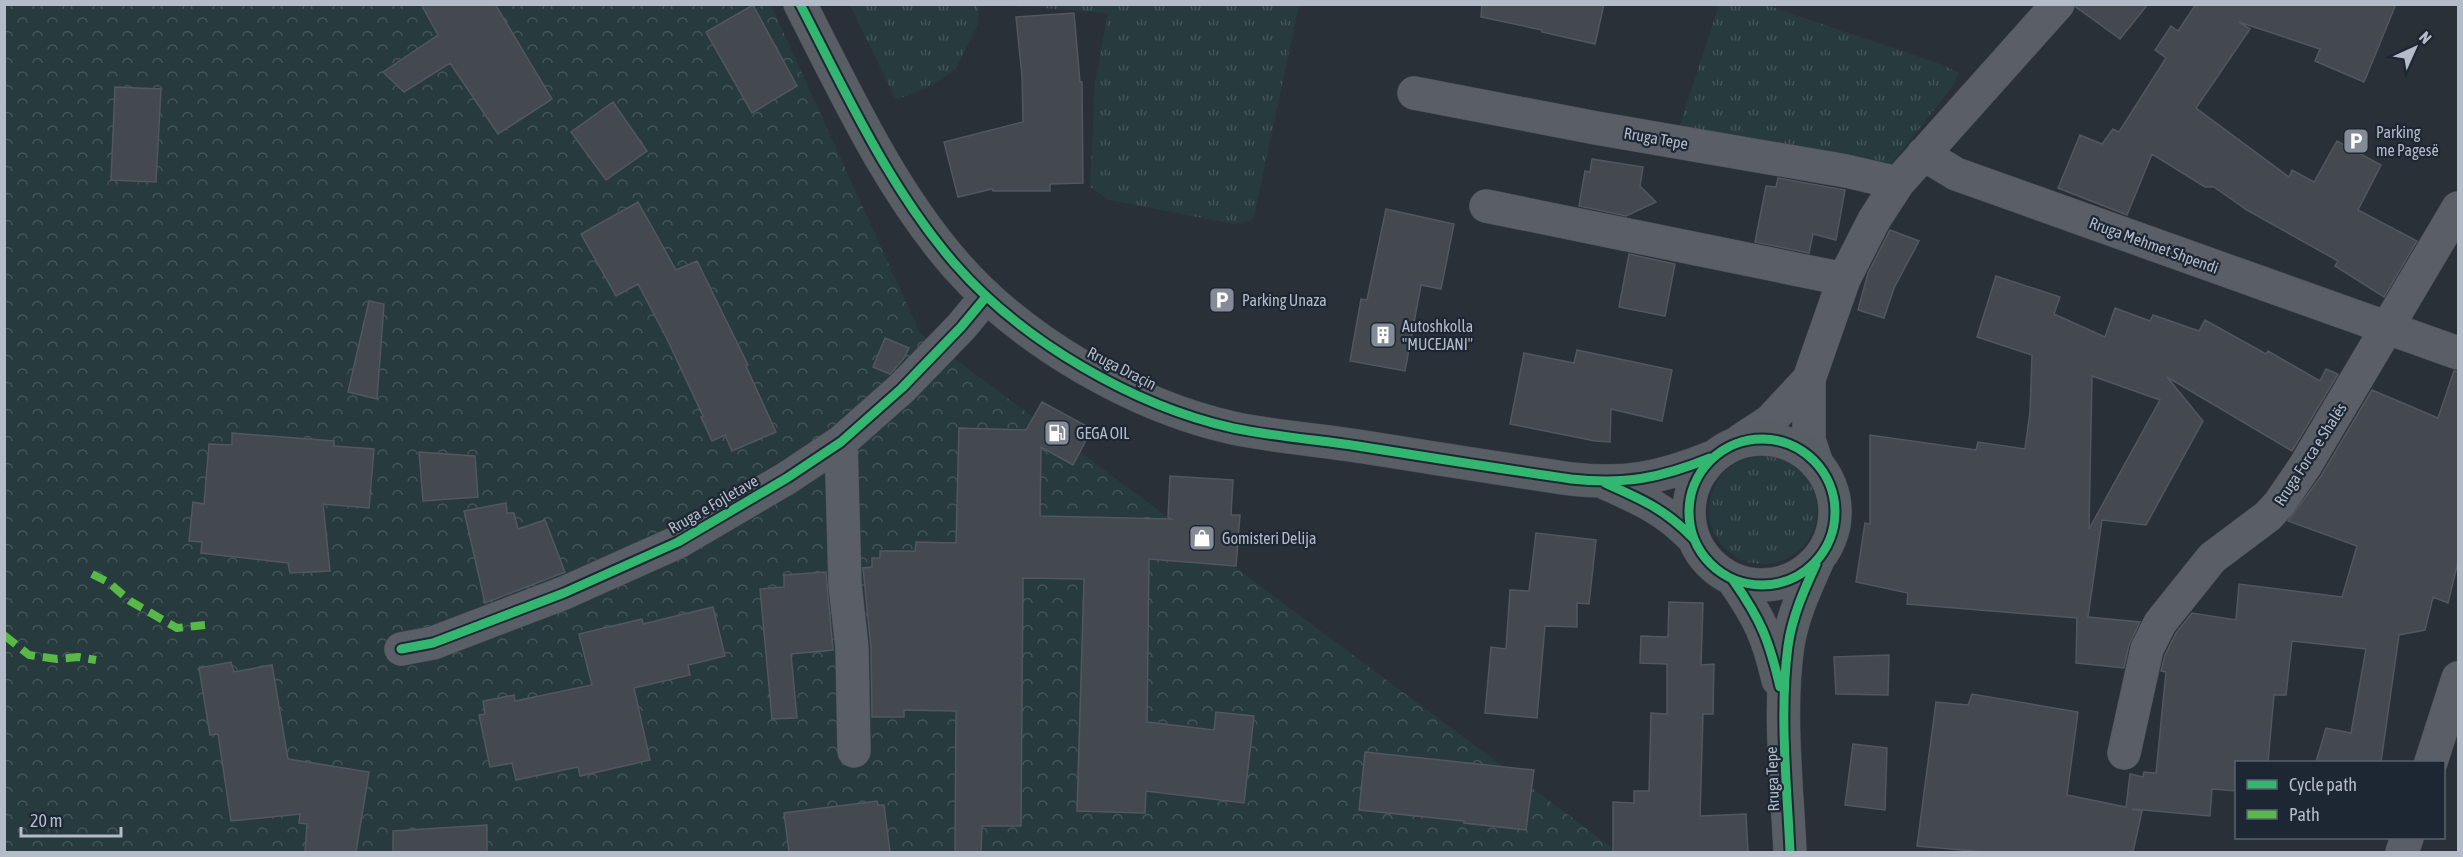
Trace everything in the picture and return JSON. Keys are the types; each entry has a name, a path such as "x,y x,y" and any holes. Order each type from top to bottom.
{"main road":[{"name":"Rruga Draçin","path":"800,4 872,142 906,197 954,263 986,297 1053,348 1098,377 1181,412 1233,428 1605,483 1651,504 1674,518 1693,538"},
{"name":"Rruga Tepe","path":"1790,852 1784,705 1788,645 1797,608 1817,562 1831,538 1836,511 1831,484 1816,461 1794,445 1768,438 1741,441 1724,448 1710,458 1697,475 1690,495 1688,517 1693,538 1702,556 1716,570 1733,580 1755,586 1778,584 1800,576 1817,562"},
{"name":"Rruga Draçin","path":"1605,483 1675,472 1710,458"},
{"name":"Rruga Tepe","path":"1733,580 1756,613 1770,645 1784,705"}],"street":[{"name":"Rruga Tepe","path":"1816,461 1809,440 1809,380 1844,279 1874,220 1898,183 2058,4"},
{"name":"Rruga Tepe","path":"1414,93 1596,128 1846,171 1898,183"},
{"name":"Rruga Mehmet Shpendi","path":"1923,154 1956,174 2458,353"},
{"path":"1486,206 1844,279"},
{"path":"2389,328 2458,208"},
{"name":"Rruga e Fojletave","path":"401,649 433,643 564,593 678,542 787,478 841,442 902,388 961,327 986,297"},
{"name":"Rruga Forca e Shalës","path":"2124,753 2147,649 2160,623 2212,558 2268,516 2279,504 2305,466 2389,328"},
{"name":"Rruga Tepe","path":"1741,441 1770,421 1809,380"},
{"path":"841,442 845,584 852,648 854,751"},
{"path":"2431,761 2458,678"}],"green space":[{"path":"5,4 771,5 920,333 1618,852 5,852"},
{"path":"850,5 979,5 978,24 956,69 932,85 896,100"},
{"path":"1001,5 1299,5 1254,217 1251,221 1234,224 1109,200 1090,187 1095,82 1108,13"},
{"path":"1719,5 1766,5 1940,64 1959,73 1953,86 1884,173 1677,134"},
{"path":"1763,456 1784,460 1801,472 1813,489 1817,510 1813,531 1801,548 1784,560 1763,564 1742,560 1725,548 1713,531 1709,510 1713,489 1725,472 1742,460"}],"building":[{"path":"421,4 495,4 552,99 498,134 450,63 404,92 383,72 438,35"},
{"path":"1482,4 1604,4 1595,44 1481,17"},
{"path":"2076,4 2148,4 2120,39 2076,7"},
{"path":"2196,4 2396,4 2364,82 2315,61 2320,49 2239,22 2250,29 2196,108 2289,177 2292,170 2314,182 2337,141 2381,165 2358,210 2417,241 2384,297 2335,266 2338,261 2247,210 2214,187 2205,187 2152,154 2127,215 2058,188 2080,135 2102,144 2113,129 2119,132 2166,58 2155,50 2171,26 2178,31"},
{"path":"753,5 797,86 752,113 706,32"},
{"path":"1074,13 1080,82 1082,82 1083,183 1050,184 1050,191 993,191 992,189 958,197 944,142 1023,122 1022,76 1016,17"},
{"path":"115,87 161,89 156,182 111,180"},
{"path":"613,102 647,151 606,180 571,132"},
{"path":"1592,159 1643,167 1640,186 1656,202 1626,216 1579,206 1585,171 1590,172"},
{"path":"1778,178 1845,190 1836,240 1813,234 1809,253 1755,242 1766,186 1776,187"},
{"path":"638,202 676,270 697,261 748,365 746,366 776,432 732,451 725,435 712,441 701,417 703,416 667,339 638,284 616,296 581,234"},
{"path":"1386,209 1454,224 1441,289 1421,285 1405,371 1350,361 1361,299 1367,300"},
{"path":"1890,230 1919,241 1894,288 1884,318 1858,310 1868,273"},
{"path":"1629,254 1675,264 1665,316 1619,307"},
{"path":"1996,276 2060,297 2054,314 2105,337 2115,308 2150,321 2153,315 2199,331 2205,320 2266,354 2268,351 2320,381 2326,369 2338,374 2292,451 2167,377 2203,421 2146,525 2102,520 2088,617 2140,622 2129,645 2124,668 2076,663 2077,618 1907,604 1908,593 1856,582 1865,523 1870,524 1870,435 1976,450 1978,442 2025,449 2030,412 2032,355 1977,337","holes":["2092,376 2160,400 2089,529"]},
{"path":"369,301 384,304 377,399 348,392"},
{"path":"885,338 909,348 904,358 890,374 873,367"},
{"path":"1577,350 1672,370 1662,421 1611,409 1610,442 1510,424 1524,353 1574,363"},
{"path":"2454,371 2458,372 2458,562 2448,603 2433,597 2425,630 2399,635 2381,761 2316,761 2326,728 2351,733 2366,649 2292,641 2286,695 2274,695 2268,761 2235,761 2235,791 2212,789 2210,816 2132,809 2142,811 2133,852 1984,852 1917,846 1936,702 1968,705 1972,694 2078,712 2067,795 2126,807 2130,774 2143,777 2144,772 2156,773 2166,672 2161,671 2165,655 2176,633 2192,613 2236,620 2239,584 2342,597 2357,546 2288,521 2321,476 2372,390 2438,418"},
{"path":"1042,402 1092,429 1073,465 1041,447 1040,516 1171,519 1168,517 1170,476 1233,480 1231,515 1240,515 1236,566 1149,559 1147,722 1214,730 1216,712 1254,716 1244,803 1146,791 1145,813 1077,811 1084,579 1023,578 1021,826 982,826 981,852 955,852 956,711 904,710 904,717 872,717 871,648 863,568 872,567 872,558 880,558 880,551 915,551 916,542 956,543 959,428 1026,430"},
{"path":"232,433 334,441 334,446 374,449 369,508 323,504 330,571 290,573 288,563 201,553 202,542 189,541 193,502 204,504 209,444 232,445"},
{"path":"419,452 475,456 478,497 423,501"},
{"path":"506,503 507,513 514,513 518,529 545,520 565,572 485,603 464,511"},
{"path":"1536,533 1596,540 1589,604 1577,603 1577,627 1545,626 1537,718 1485,713 1491,647 1506,649 1510,590 1529,591"},
{"path":"826,572 833,650 791,654 797,718 772,719 760,589 784,587 784,575"},
{"path":"1669,602 1703,603 1701,665 1714,664 1713,714 1703,714 1700,816 1746,814 1748,852 1613,852 1613,802 1634,803 1634,791 1649,791 1651,713 1667,714 1667,664 1640,663 1641,636 1668,637"},
{"path":"713,607 725,656 688,665 690,675 634,688 650,760 580,776 578,767 516,780 512,763 490,767 479,715 485,714 483,701 514,695 515,701 592,685 579,634 642,619 643,624"},
{"path":"1889,655 1888,695 1836,694 1834,657"},
{"path":"231,662 234,672 272,665 288,759 369,772 356,852 305,852 307,824 299,823 300,814 231,821 218,734 210,735 199,668"},
{"path":"1853,744 1887,748 1885,810 1845,805"},
{"path":"1365,752 1534,770 1526,830 1359,810"},
{"path":"877,801 878,805 884,805 890,852 789,852 784,813"},
{"path":"487,825 487,852 393,852 393,831"}],"marked path":[{"path":"92,574 108,582 130,601 177,628 205,625"},
{"path":"4,635 29,655 57,659 78,657 96,660"}],"cycle path":[{"path":"800,4 889,172 931,235 955,264 982,292 1046,344 1119,387 1195,418 1233,428 1571,479 1609,481 1642,478 1675,471 1710,458"},
{"path":"401,649 433,643 564,593 678,542 787,478 841,442 902,388 961,327 986,297"},
{"path":"1762,439 1790,444 1814,460 1830,484 1835,512 1830,540 1814,564 1790,580 1762,585 1734,580 1710,564 1694,540 1689,512 1694,484 1710,460 1734,444 1762,439"},
{"path":"1605,483 1662,512 1693,538"},
{"path":"1790,852 1784,749 1785,672 1795,614 1816,564"},
{"path":"1733,580 1751,607 1763,631 1780,687"}],"place":[{"name":"Parking me Pagesë","path":"2356,141"},
{"name":"Parking Unaza","path":"1222,300"},
{"name":"Autoshkolla \"MUCEJANI\"","path":"1383,335"},
{"name":"GEGA OIL","path":"1057,433"},
{"name":"Gomisteri Delija","path":"1202,538"}]}
